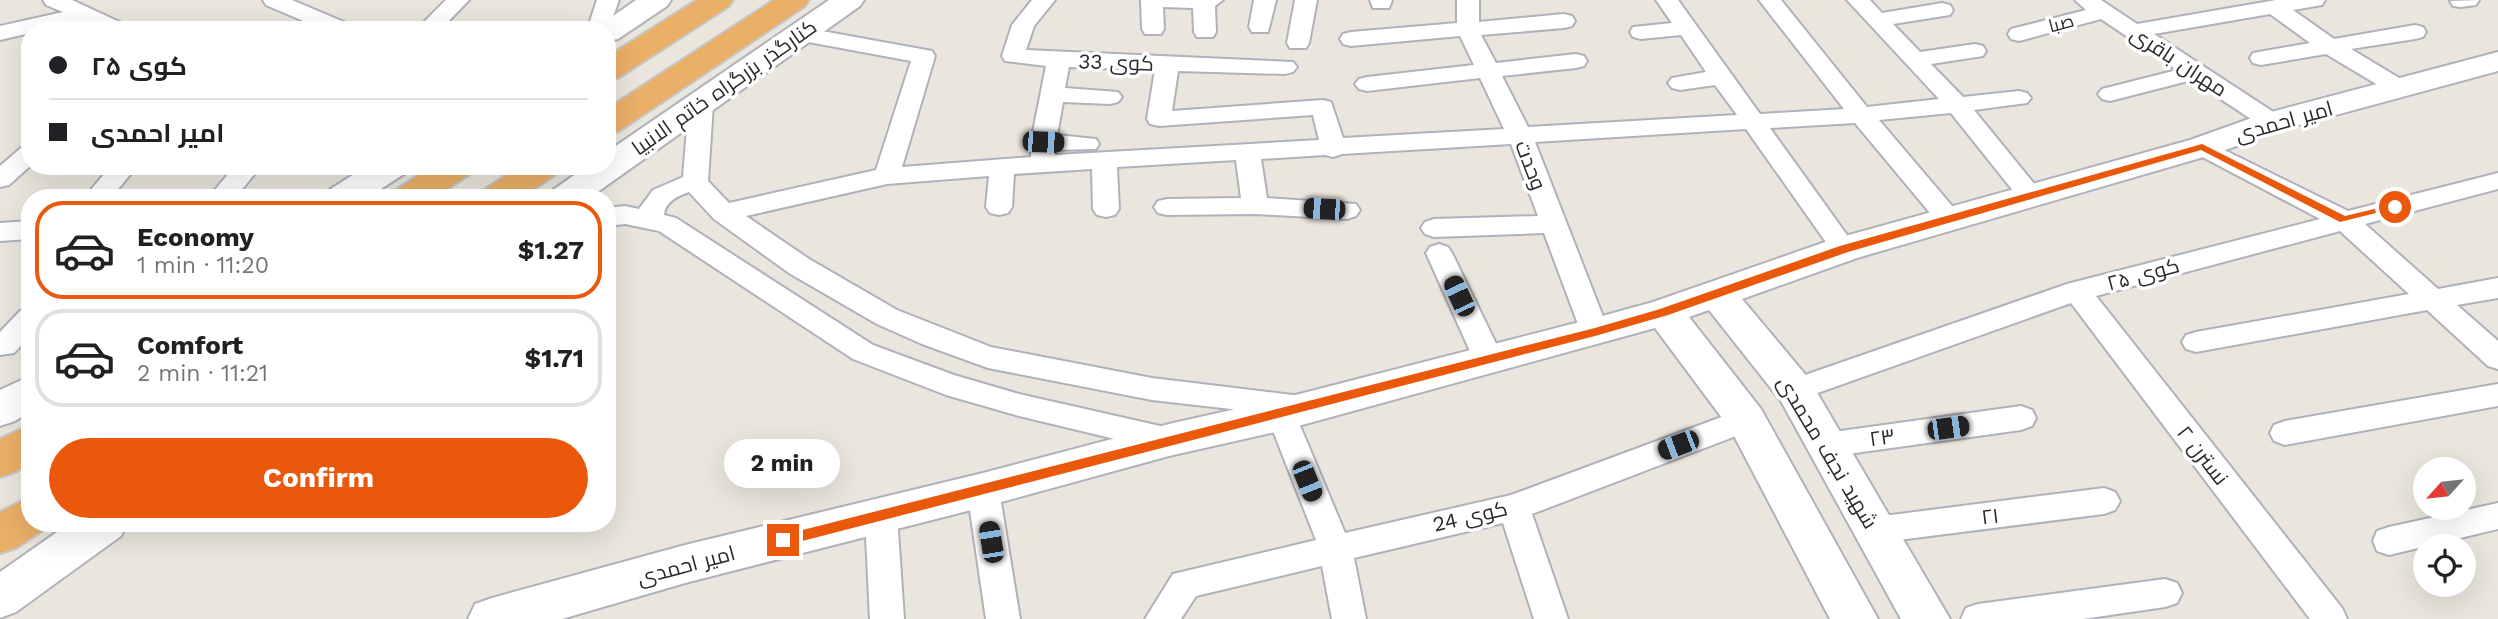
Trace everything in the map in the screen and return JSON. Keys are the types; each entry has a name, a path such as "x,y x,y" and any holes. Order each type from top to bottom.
{"highway":[{"path":"616,65 718,0"},
{"path":"616,119 794,10"},
{"path":"422,189 444,175"},
{"path":"510,189 530,175"},
{"path":"0,460 21,447"},
{"path":"0,535 21,521"}],"main road":[{"path":"616,26 656,0"},
{"name":"کنارگذر بزرگراه خاتم الانبیا","path":"616,163 701,104 794,10 849,0"},
{"name":"امیر احمدی","path":"492,619 685,564 983,490 1169,440 1295,411 1595,332 1664,312 1844,249 2202,147 2272,122 2498,61"},
{"path":"355,189 378,175"},
{"name":"کنارگذر بزرگراه خاتم الانبیا","path":"578,189 598,175"},
{"name":"شهید نجف محمدی","path":"1716,293 1795,390 1926,619"},
{"path":"1664,312 1746,420 1854,619"},
{"path":"0,410 21,397"},
{"path":"0,598 92,532"}],"street":[{"path":"54,0 76,21"},
{"path":"436,21 458,0"},
{"path":"601,21 608,0"},
{"name":"کوی 33","path":"1044,0 1023,25 1013,56 1059,60 1285,67"},
{"path":"1152,0 1153,29"},
{"path":"1163,0 1206,1 1205,32"},
{"path":"1260,27 1265,0"},
{"path":"1298,43 1306,0"},
{"name":"وحدت","path":"1468,0 1468,30 1520,136 1595,332"},
{"path":"1667,0 1844,249"},
{"path":"1770,0 1861,116 1949,219"},
{"path":"1858,0 1957,106 2031,196"},
{"path":"2197,0 2217,17"},
{"path":"2134,31 2314,0"},
{"path":"290,2 326,21"},
{"name":"مهران باقری","path":"2095,6 2272,122"},
{"name":"صبا","path":"2019,34 2095,6"},
{"path":"2274,7 2328,45 2401,89"},
{"path":"794,10 924,56 887,176"},
{"path":"1877,20 1942,10"},
{"path":"1351,38 1564,21"},
{"path":"1641,32 1685,27"},
{"path":"0,33 21,30"},
{"path":"2261,58 2416,32"},
{"path":"1914,60 1975,51"},
{"path":"1043,153 1051,94 1059,60"},
{"path":"1367,85 1576,61"},
{"path":"1167,64 1159,119 1323,107 1333,149"},
{"path":"2110,94 2197,72"},
{"path":"1680,83 1720,78"},
{"path":"1051,94 1110,97"},
{"path":"723,213 887,176 1002,168 1043,153 1248,154 1861,116 2019,98"},
{"path":"701,104 695,183 723,213 827,284 887,317 988,357 1152,389 1295,411 1335,547 1349,619"},
{"path":"2202,147 2344,220 2498,358"},
{"path":"1095,153 1106,209"},
{"path":"1248,154 1255,206"},
{"path":"3,174 21,160"},
{"path":"999,207 1002,168"},
{"path":"105,189 117,175"},
{"path":"228,189 241,175"},
{"name":"کوی ۲۵","path":"1795,390 2077,291 2498,181"},
{"path":"653,221 650,214 659,197 669,190 695,183"},
{"path":"1167,207 1255,206 1347,210"},
{"path":"616,216 625,215 667,224 699,242 801,314 863,352 946,384 1007,402 1169,440"},
{"path":"1489,360 1436,240 1553,224"},
{"path":"0,232 21,231"},
{"path":"2196,342 2498,288"},
{"name":"نسترن ۲","path":"2077,291 2330,619"},
{"path":"4,346 21,328"},
{"path":"2286,433 2498,395"},
{"name":"۲۳","path":"1826,445 2021,418"},
{"name":"کوی 24","path":"1162,619 1185,584 1514,507 1746,420"},
{"path":"983,490 1003,619"},
{"name":"۲۱","path":"1875,530 2104,501"},
{"path":"1514,507 1551,619"},
{"path":"881,516 887,619"},
{"path":"2389,541 2498,516"},
{"path":"1978,619 2165,593"}],"route":[{"path":"783,540 958,497 1169,440 1280,415 1595,332 1664,312 1844,249 2202,147 2344,220 2395,207"}]}
